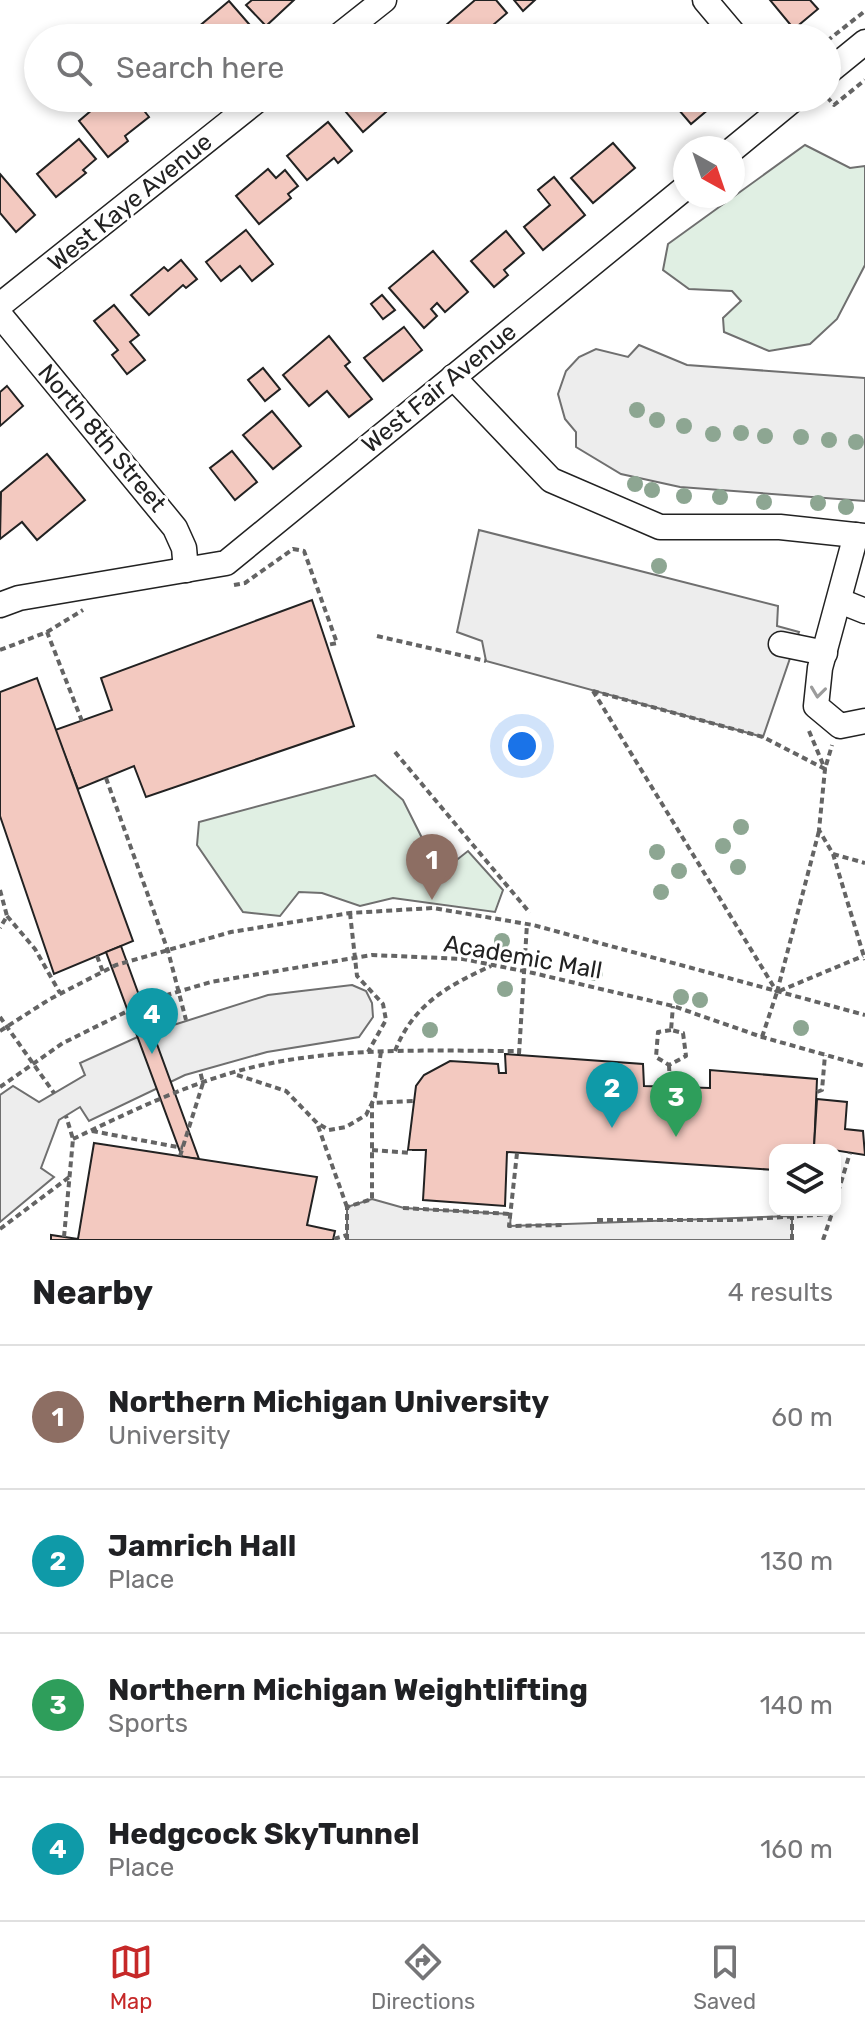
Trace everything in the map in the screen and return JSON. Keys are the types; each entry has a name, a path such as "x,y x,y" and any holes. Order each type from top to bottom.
{"street":[{"path":"354,24 384,0"},
{"path":"705,0 725,24"},
{"path":"841,62 865,42"},
{"name":"West Kaye Avenue","path":"0,305 242,112"},
{"path":"745,139 776,112"},
{"name":"West Fair Avenue","path":"0,605 19,598 226,563 673,198"},
{"name":"North 8th Street","path":"0,315 175,528 184,548 186,570"},
{"path":"453,377 551,480 592,501 660,527 780,527 861,536 825,653 816,706 840,726 865,721"},
{"path":"840,601 865,611"},
{"path":"781,644 825,653"}],"path":[{"path":"841,30 865,11"},
{"path":"841,99 865,80"},
{"path":"230,585 245,583 293,549 304,551 337,643 327,645"},
{"path":"0,650 47,632 83,610 98,608"},
{"path":"47,632 82,721"},
{"path":"377,636 486,661"},
{"path":"777,992 593,691 763,737 825,769"},
{"path":"395,752 530,913"},
{"path":"106,778 168,951 186,1020"},
{"path":"762,1037 777,992 819,830"},
{"path":"777,992 864,957 833,854 865,863"},
{"path":"0,890 7,916 35,949 61,993"},
{"name":"Academic Mall","path":"0,1031 61,993 103,972 231,932 350,913 433,908 527,924 865,1015"},
{"path":"350,913 357,976 383,1004 386,1020 368,1052"},
{"path":"0,928 7,916"},
{"path":"73,1139 203,1083 271,1063 381,1051 520,1053 522,970 527,924"},
{"name":"Academic Mall","path":"0,1087 75,1037 150,1000 211,982 372,955 463,959 522,970 673,1006 762,1037 865,1066"},
{"path":"97,956 103,972"},
{"path":"395,1051 404,1028 426,1002 450,984 492,965"},
{"path":"671,1030 673,1006"},
{"path":"0,1017 54,1093"},
{"path":"671,1030 683,1033 686,1056 669,1065 656,1057 658,1032 671,1030"},
{"path":"234,1074 286,1091 317,1123 329,1130 346,1127 366,1115 379,1082 381,1051"},
{"path":"817,1092 822,1090 825,1055"},
{"path":"669,1065 670,1086"},
{"path":"180,1156 203,1083 200,1071"},
{"path":"372,1103 413,1101"},
{"path":"347,1207 372,1199 372,1103"},
{"path":"64,1237 73,1139 66,1116"},
{"path":"317,1123 347,1207 347,1238 334,1239"},
{"path":"90,1131 183,1148"},
{"path":"372,1150 410,1153 410,1150"},
{"path":"517,1153 509,1226 564,1225"},
{"path":"841,1182 850,1153"},
{"path":"0,1229 72,1175"},
{"path":"403,1208 511,1214"},
{"path":"597,1220 792,1216 792,1240"},
{"path":"823,1240 831,1216"}],"green space":[{"path":"805,145 850,168 865,166 865,265 837,319 810,344 769,351 724,332 723,318 741,301 732,291 689,289 663,270 668,244 718,208 745,208 745,188"},
{"path":"375,775 403,800 422,838 416,874 435,877 468,851 503,890 495,912 393,898 360,906 322,893 299,892 280,916 243,912 197,845 199,822"}],"shaded area":[{"path":"639,345 687,365 865,378 865,501 680,487 621,474 576,447 576,432 565,419 558,394 566,371 579,357 596,349 628,357"},
{"path":"479,530 778,606 777,626 799,632 763,737 486,661 482,641 457,632"},
{"path":"352,985 366,991 372,1003 373,1017 359,1037 267,1052 185,1075 89,1121 80,1107 59,1120 41,1168 54,1177 0,1222 0,1095 13,1086 39,1102 85,1075 80,1063 142,1035 268,995"},
{"path":"372,1199 404,1208 511,1214 510,1226 792,1216 792,1240 347,1240 347,1207"}],"building":[{"path":"252,0 294,0 268,24 264,24 246,5"},
{"path":"475,0 496,0 507,13 494,24 447,24"},
{"path":"514,0 535,0 523,11"},
{"path":"770,0 810,0 818,9 800,24 790,24"},
{"path":"229,1 249,24 202,24"},
{"path":"90,112 145,112 149,117 125,136 128,141 108,157 79,121"},
{"path":"346,112 386,112 363,132"},
{"path":"681,112 705,112 691,124"},
{"path":"328,122 352,151 338,163 334,158 307,180 287,156"},
{"path":"79,139 96,159 83,170 86,173 56,197 37,174"},
{"path":"613,143 635,168 593,203 571,178"},
{"path":"268,169 276,178 285,170 298,186 288,194 291,198 259,224 236,196"},
{"path":"0,174 35,215 16,232 0,213"},
{"path":"554,177 585,215 543,250 524,227 550,205 538,190"},
{"path":"246,230 273,264 252,281 240,266 221,281 206,262"},
{"path":"506,231 524,253 504,270 508,275 494,287 471,261"},
{"path":"433,251 468,292 445,312 437,303 431,309 437,316 424,328 389,288"},
{"path":"181,260 197,279 186,288 183,285 149,315 131,295 164,267 168,271"},
{"path":"382,295 395,310 383,319 371,304"},
{"path":"114,305 139,335 130,342 145,360 127,374 112,355 118,350 94,321"},
{"path":"404,327 422,350 383,381 364,358"},
{"path":"329,336 350,362 345,366 372,399 349,417 327,391 309,406 283,375"},
{"path":"263,368 280,389 265,401 248,380"},
{"path":"7,386 23,406 0,426 0,392"},
{"path":"272,411 301,446 273,469 243,435"},
{"path":"232,451 257,482 235,500 210,468"},
{"path":"47,454 85,500 37,540 22,522 0,539 1,492"},
{"path":"312,600 354,726 146,797 134,766 78,789 55,730 112,710 101,678"},
{"path":"37,678 133,941 54,974 0,816 0,692"},
{"path":"121,946 199,1159 182,1157 106,952"},
{"path":"505,1054 643,1064 644,1086 710,1088 710,1070 817,1079 814,1144 769,1144 769,1170 507,1152 505,1206 423,1200 426,1150 408,1150 416,1086 424,1075 450,1061 498,1064 499,1073 506,1073"},
{"path":"817,1099 847,1102 845,1129 863,1131 865,1155 841,1151 841,1144 814,1144"},
{"path":"94,1143 317,1177 307,1225 335,1231 333,1240 51,1240 51,1235 78,1239"}],"place":[{"name":"Northern Michigan University","path":"432,900"},
{"name":"Hedgcock SkyTunnel","path":"152,1054"},
{"name":"Jamrich Hall","path":"612,1128"},
{"name":"Northern Michigan Weightlifting","path":"676,1137"}]}
